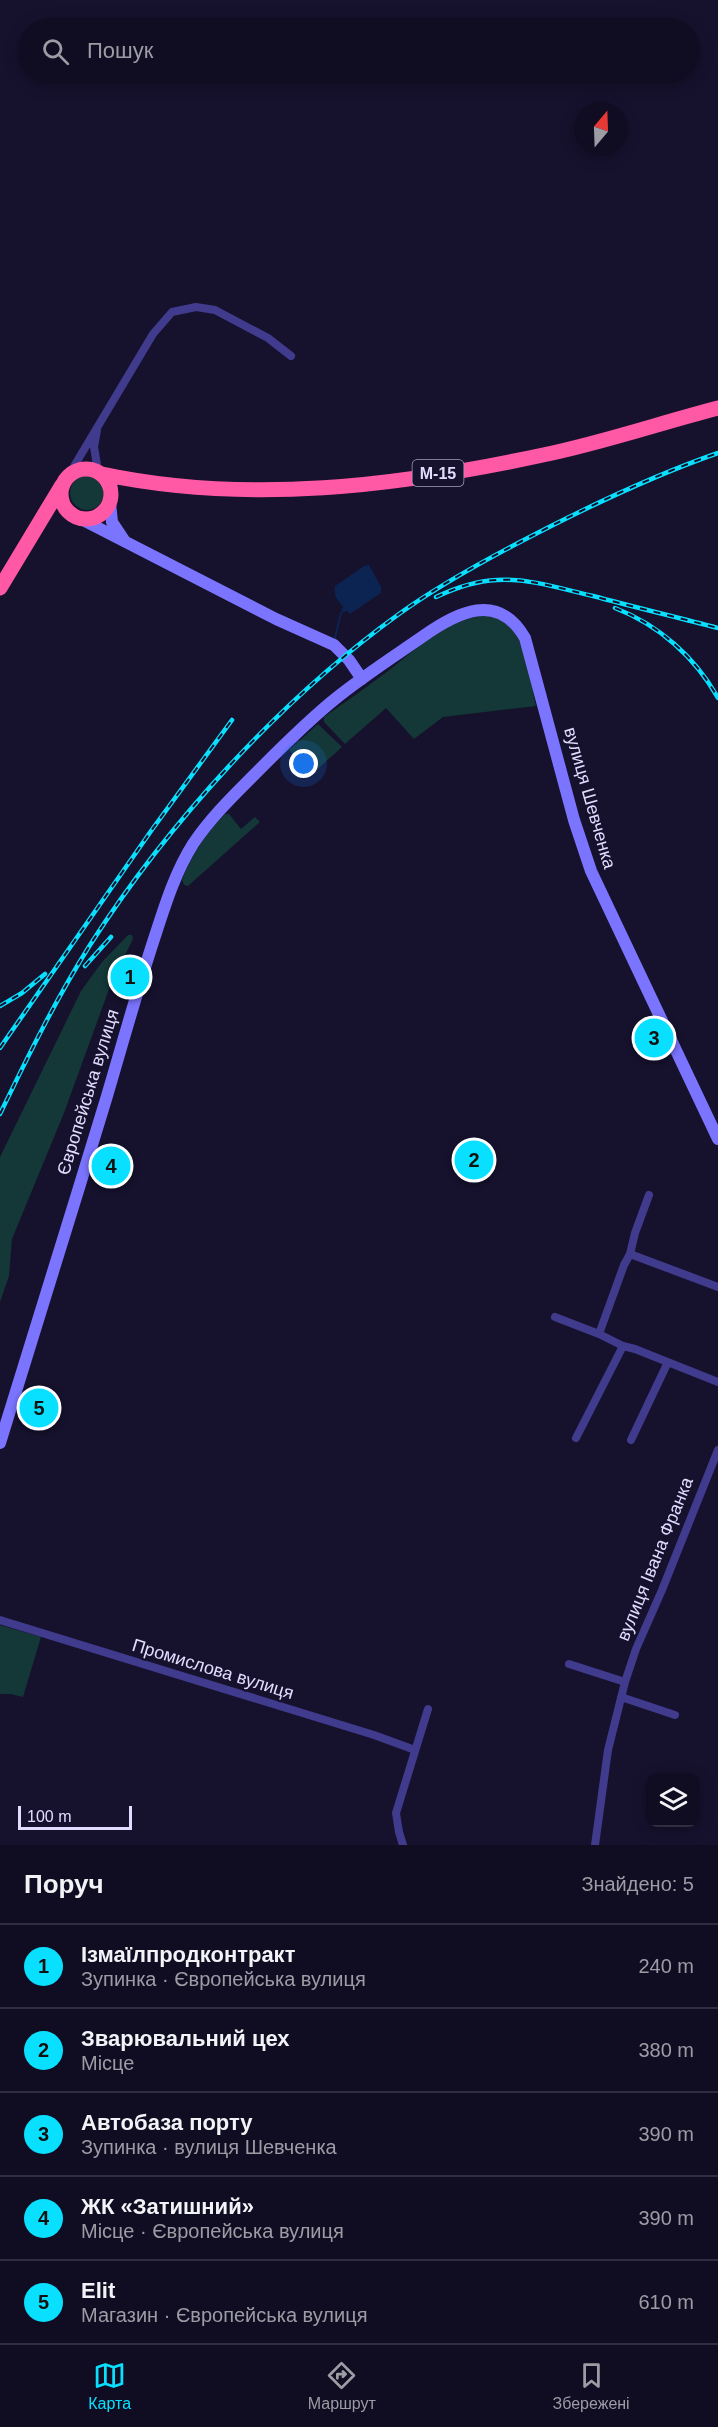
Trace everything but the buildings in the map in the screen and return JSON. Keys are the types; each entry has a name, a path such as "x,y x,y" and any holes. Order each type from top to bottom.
{"highway":[{"name":"М-15","path":"32,538 65,480 74,471 84,468 152,482 216,489 306,490 391,482 544,455 718,408"},
{"path":"100,472 111,486 110,502"},
{"path":"65,480 61,491 62,501 67,510 77,517"},
{"name":"М-15","path":"0,588 39,528 50,520 62,516 95,518 104,512 120,491 132,485 152,482"}],"main road":[{"path":"110,502 112,522 116,531 129,544"},
{"path":"77,517 276,619 334,645 349,660 362,679"},
{"name":"вулиця Шевченка","path":"362,679 428,633 469,611 489,609 501,613 518,625 525,638 538,677 574,820 591,871 718,1139"},
{"name":"Європейська вулиця","path":"0,1443 130,1014 179,869 201,834 229,801 284,744 334,699 362,679"}],"street":[{"path":"65,480 153,334 172,312 196,307 215,310 268,338 291,356"},
{"path":"99,423 94,447 100,472"},
{"path":"599,1334 650,1195"},
{"path":"630,1254 718,1287"},
{"path":"555,1317 718,1382"},
{"path":"576,1438 623,1346"},
{"path":"632,1440 668,1362"},
{"name":"вулиця Івана Франка","path":"595,1845 608,1750 625,1682 636,1649 718,1450"},
{"name":"Промислова вулиця","path":"0,1620 374,1735 415,1750"},
{"path":"569,1664 625,1682"},
{"path":"621,1697 675,1714"},
{"path":"403,1845 396,1813 428,1709"}],"green space":[{"path":"87,476 99,481 104,493 99,505 87,510 75,505 70,493 75,481"},
{"path":"492,615 504,621 519,641 528,667 536,706 443,717 414,739 386,708 345,744 324,722 324,717 436,634 462,621"},
{"path":"318,724 342,747 311,775 289,750"},
{"path":"225,814 229,814 241,829 255,817 260,822 188,886 184,885 182,880 195,853"},
{"path":"128,935 132,935 133,939 112,981 64,1113 12,1239 9,1276 0,1302 0,1157 81,991 102,962"},
{"path":"0,1625 41,1637 23,1697 0,1694"}],"water":[{"path":"369,565 381,587 381,593 350,614 347,611 341,613 343,606 336,597 335,586"}],"waterway":[{"path":"334,642 341,613"}],"railway":[{"path":"0,1114 66,986 121,899 191,809 270,724 312,684 399,614 474,567 544,529 618,494 718,453"},
{"path":"436,597 481,582 497,580 533,582 718,628"},
{"path":"615,608 646,623 674,644 698,669 718,698"},
{"path":"0,1048 151,831 232,720"},
{"path":"85,966 111,937"},
{"path":"0,1006 22,993 45,974"}],"place":[{"name":"Ізмаїлпродконтракт","path":"130,977"},
{"name":"Автобаза порту","path":"654,1038"},
{"name":"Зварювальний цех","path":"474,1160"},
{"name":"ЖК «Затишний»","path":"111,1166"},
{"name":"Elit","path":"39,1408"}]}
